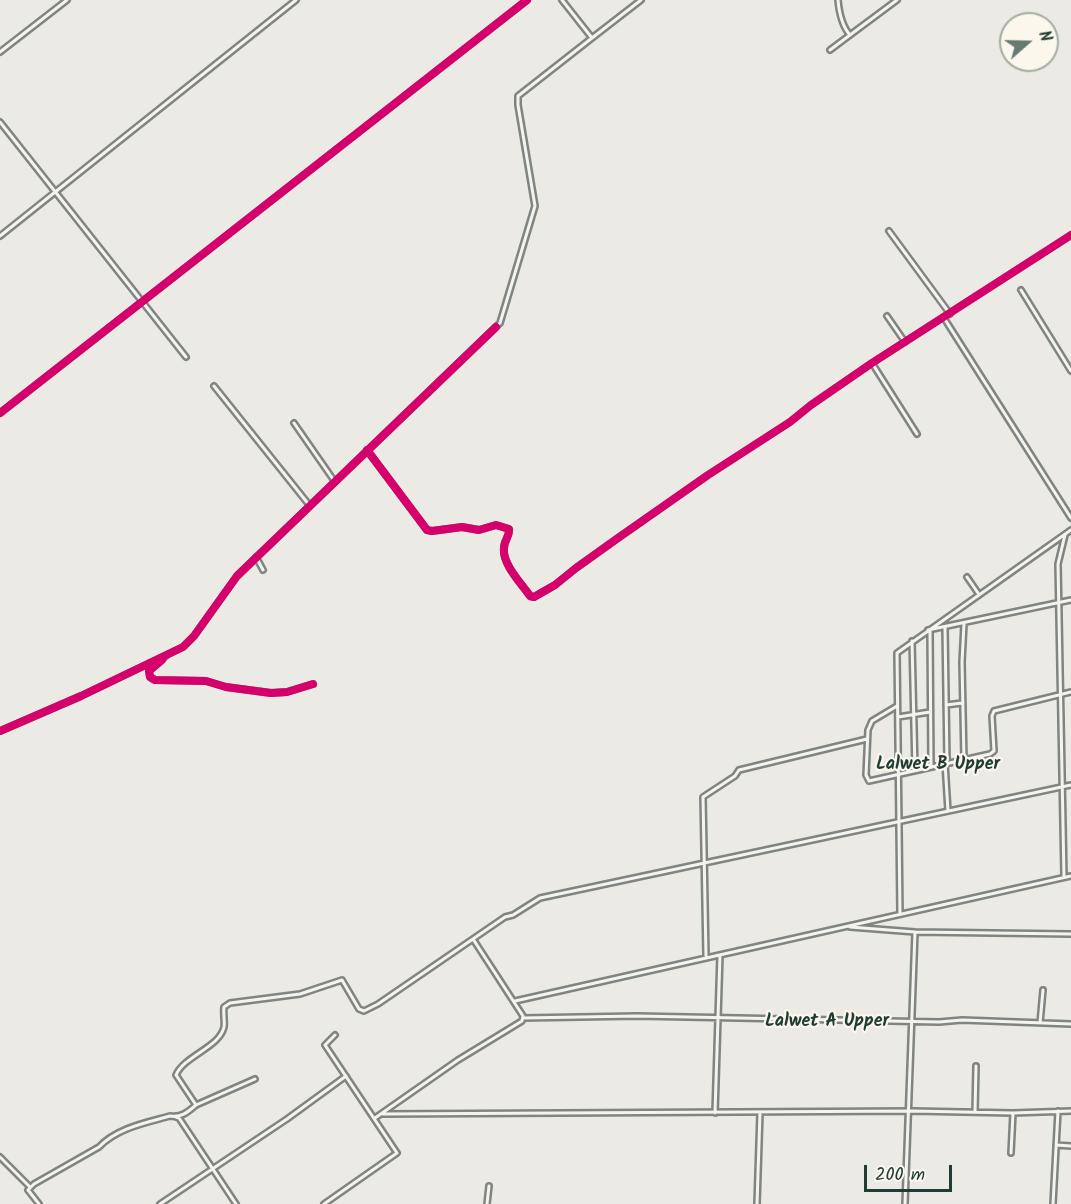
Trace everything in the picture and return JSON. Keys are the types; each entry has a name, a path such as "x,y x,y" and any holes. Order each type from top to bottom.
{"street":[{"path":"0,52 67,0"},
{"path":"0,236 296,0"},
{"path":"0,413 527,0"},
{"path":"562,0 592,38"},
{"path":"0,731 81,696 183,647 194,636 227,588 256,557 500,323 535,207 518,96 641,0"},
{"path":"838,0 846,29 850,35"},
{"path":"830,50 897,0"},
{"path":"0,122 186,357"},
{"path":"890,231 950,314"},
{"path":"367,450 427,530 462,527 479,530 496,525 508,529 509,535 503,545 505,558 530,596 534,597 555,585 618,538 708,475 790,422 872,363 1071,235"},
{"path":"1021,290 1071,371"},
{"path":"887,316 905,342"},
{"path":"944,318 1071,518"},
{"path":"872,363 917,434"},
{"path":"214,386 310,506"},
{"path":"294,423 335,482"},
{"path":"900,914 896,654 898,650 1071,530"},
{"path":"1064,877 1058,564 1066,534"},
{"path":"256,557 263,570"},
{"path":"968,577 979,594"},
{"path":"928,630 1071,600"},
{"path":"964,623 962,703 964,760"},
{"path":"945,627 948,811"},
{"path":"928,630 931,766"},
{"path":"912,641 915,770"},
{"path":"168,654 149,671 150,676 155,680 206,681 226,687 271,693 287,692 313,684"},
{"path":"898,705 872,721 867,730 867,780 986,755 994,751 992,716 994,711 1071,692"},
{"path":"946,705 962,703"},
{"path":"898,717 930,712"},
{"path":"706,957 702,801 706,794 735,776 739,770 867,739"},
{"path":"196,1105 176,1073 217,1038 224,1027 223,1010 227,1005 300,994 342,980 359,1009 364,1011 378,1004 505,917 513,915 540,898 1071,785"},
{"path":"515,1001 1071,876"},
{"path":"848,926 915,932 1071,934"},
{"path":"905,1204 915,932"},
{"path":"472,939 515,1001 523,1018"},
{"path":"715,1113 720,955"},
{"path":"1040,1023 1043,990"},
{"path":"523,1018 626,1016 912,1022 962,1020 1071,1024"},
{"path":"375,1118 458,1060 522,1021 523,1018"},
{"path":"324,1204 396,1155 394,1146 325,1045 335,1035"},
{"path":"975,1112 976,1066"},
{"path":"159,1204 287,1119 346,1076"},
{"path":"39,1204 28,1190 30,1186 99,1147 116,1134 170,1116 185,1114 196,1105 255,1079"},
{"path":"1053,1204 1058,1111"},
{"path":"383,1113 1013,1113 1071,1111"},
{"path":"757,1204 760,1113"},
{"path":"1011,1153 1013,1113"},
{"path":"176,1117 236,1204"},
{"path":"1056,1145 1071,1146"},
{"path":"0,1157 30,1186"},
{"path":"487,1204 489,1186"}],"cycle path":[{"path":"0,413 527,0"},
{"path":"367,450 427,530 462,527 479,530 496,525 509,529 504,545 506,560 530,596 534,597 555,585 618,538 708,475 790,422 872,363 1071,235"},
{"path":"0,731 81,696 183,647 194,636 237,576 496,327"},
{"path":"162,660 149,671 150,677 155,680 206,681 226,687 271,693 287,692 313,684"}],"district":[{"name":"Lalwet B Upper","path":"938,766"},
{"name":"Lalwet A Upper","path":"827,1023"}]}
